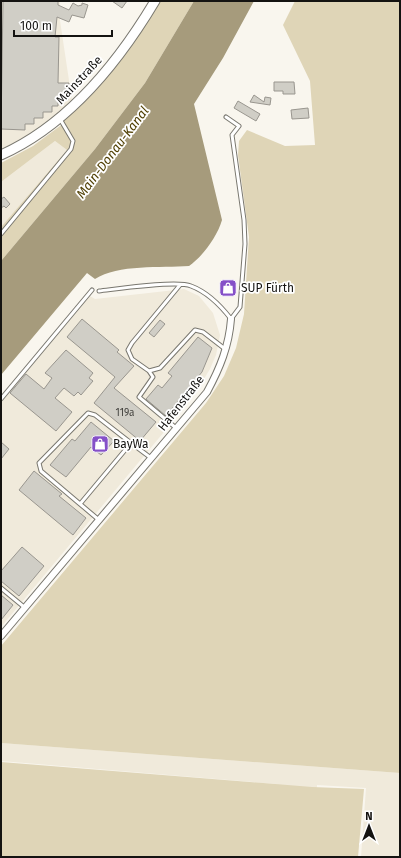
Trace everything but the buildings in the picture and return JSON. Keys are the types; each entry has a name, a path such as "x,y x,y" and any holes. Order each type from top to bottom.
{"main road":[{"name":"Mainstraße","path":"1,155 31,138 73,107 112,64 155,1"}],"street":[{"name":"Hafenstraße","path":"1,636 207,392 220,368 230,338 231,319"}],"lane":[{"path":"99,291 190,285 222,307 231,319 240,307 245,244 244,220 232,135 239,126 226,117"},
{"path":"1,234 71,149 73,141 59,118"},
{"path":"176,428 139,397 153,377 149,371 132,359 128,350 180,285"},
{"path":"1,399 92,290"},
{"path":"149,371 160,368 195,330 203,332 226,350"},
{"path":"99,520 41,471 39,464 88,413 95,415 151,458"},
{"path":"80,504 130,443"},
{"path":"1,588 25,608"}],"shaded area":[{"path":"1,1 60,1 59,14 73,107 1,155"},
{"path":"155,1 194,1 145,83 95,149 1,261 1,227 67,150 55,141 1,182 1,163 33,146 64,123 59,118 73,107"},
{"path":"295,1 400,1 400,773 1,743 1,646 206,403 224,376 236,348 244,314 249,237 238,155 239,141 247,130 285,146 315,145 310,81 283,25"},
{"path":"55,141 67,150 1,227 1,182"},
{"path":"184,289 199,296 213,313 220,335 216,355 210,369 199,387 177,413 179,414 1,627 1,402 90,296 95,299"},
{"path":"1,743 400,773 400,857 361,857 366,788 317,785 317,791 281,787 276,784 1,761"},
{"path":"1,762 312,787 364,789 358,857 1,857"}],"water":[{"name":"Main-Donau-Kanal","path":"194,1 254,1 223,58 194,104 222,220 217,233 204,252 189,266 127,269 104,274 95,279 87,273 1,375 1,261 95,149 145,83"}],"place":[{"name":"SUP Fürth","path":"228,288"},
{"name":"BayWa","path":"100,444"}]}
